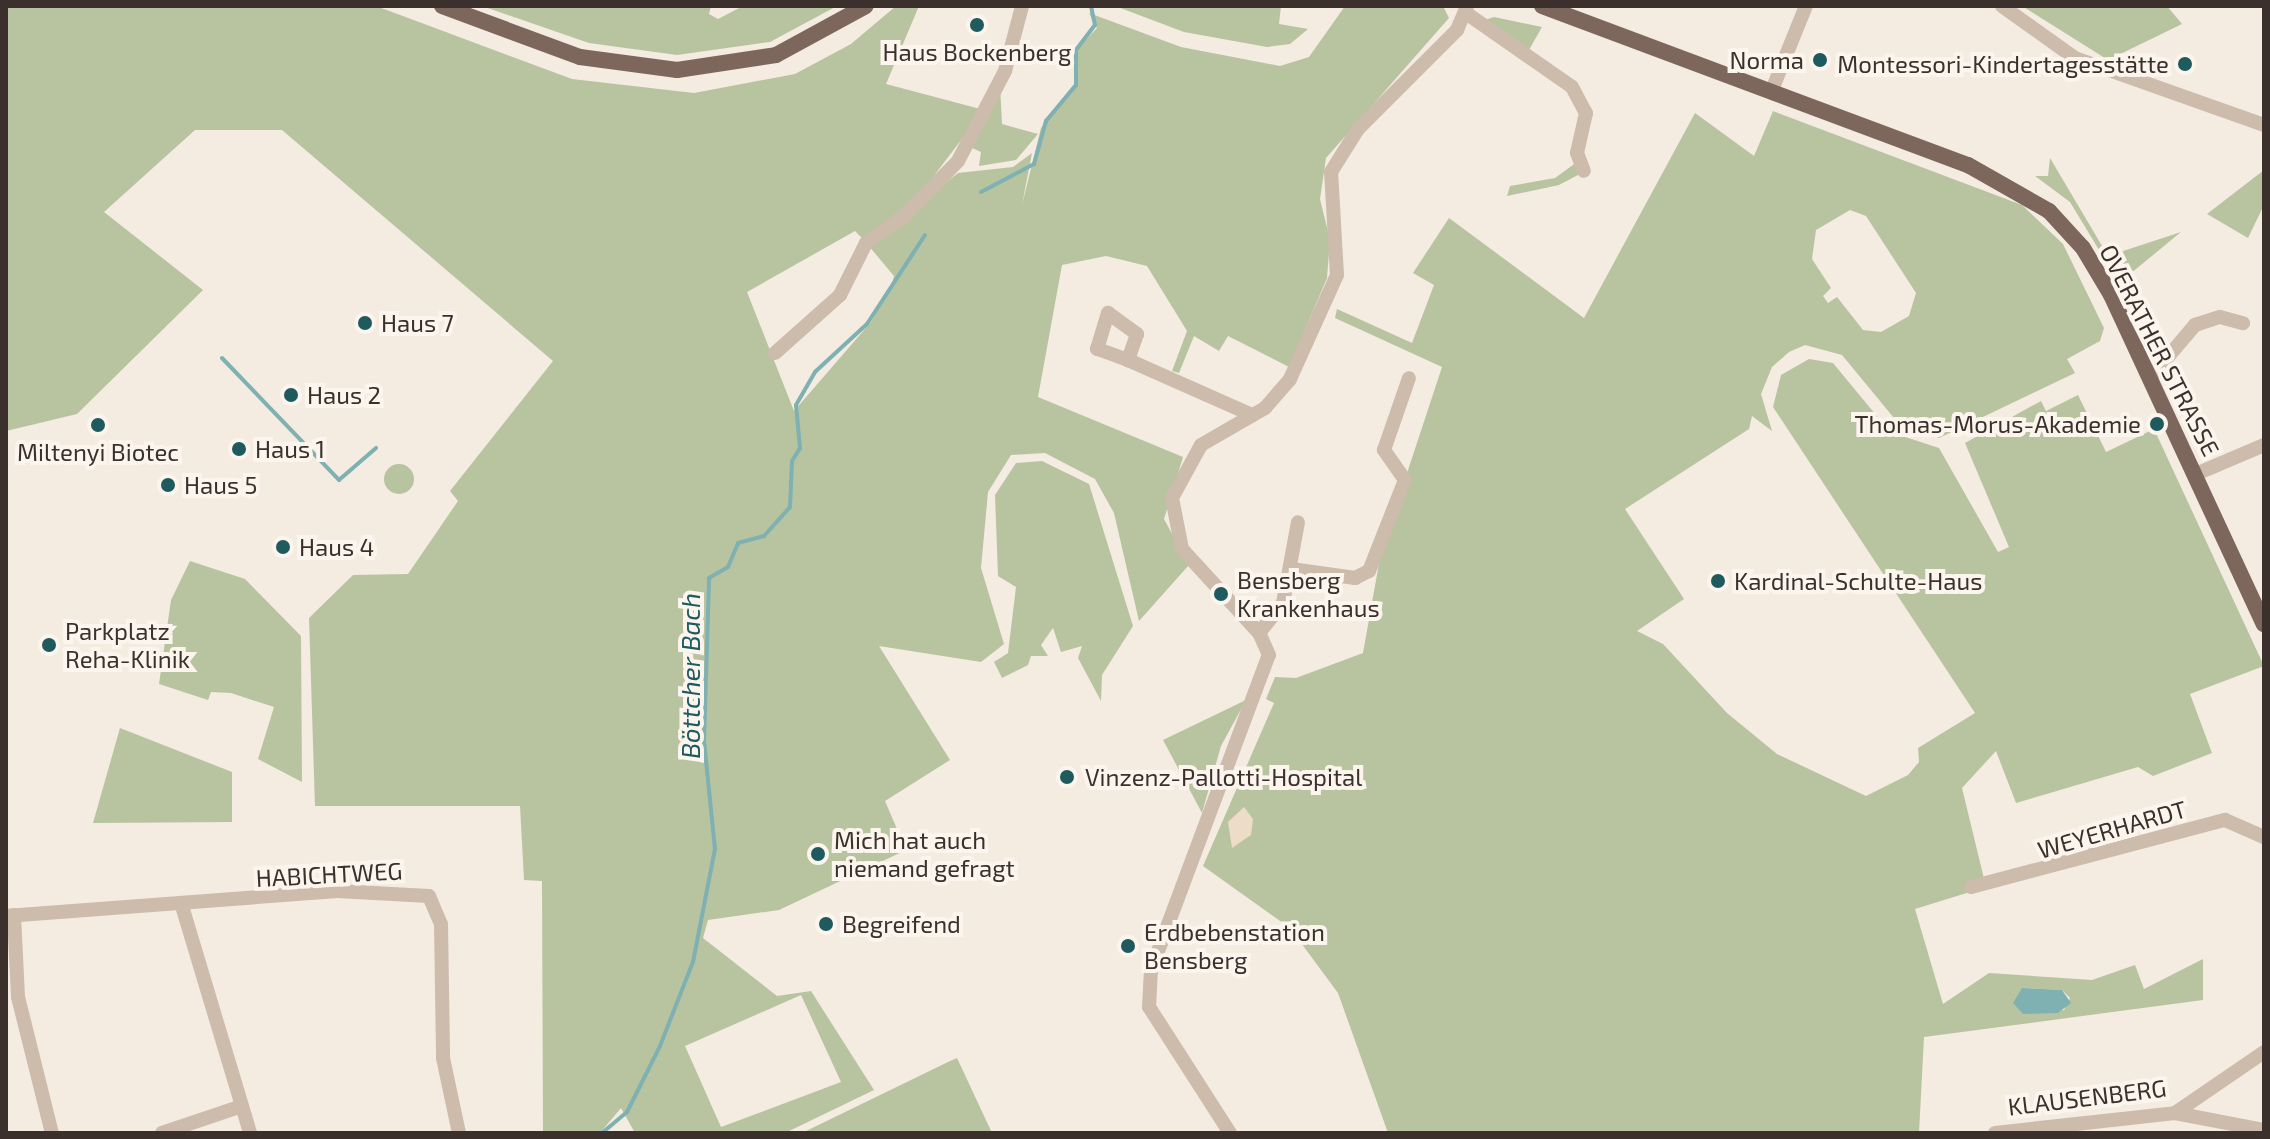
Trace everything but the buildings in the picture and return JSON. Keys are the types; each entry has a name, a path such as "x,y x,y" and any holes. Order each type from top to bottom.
{"main road":[{"path":"442,6 580,57 677,70 776,55 860,8"},
{"name":"OVERATHER STRASSE","path":"1542,6 1993,175 2049,211 2095,266 2196,474 2264,624"}],"street":[{"path":"775,353 840,295 866,243 914,207 966,149 1005,71 1022,6"},
{"path":"1772,90 1806,6"},
{"path":"2002,6 2075,58 2264,125"},
{"path":"1230,1133 1149,1007 1151,970 1266,675 1269,655 1259,633 1182,549 1172,511 1190,457 1280,393 1330,303 1338,254 1331,172 1343,146 1457,30 1466,10 1572,87 1586,113 1577,153 1584,171"},
{"path":"2150,378 2195,325 2220,317 2243,323"},
{"path":"1128,360 1252,415"},
{"path":"1291,569 1355,578 1369,571 1405,480 1384,450 1409,378"},
{"path":"2196,474 2264,445"},
{"path":"1259,633 1279,611 1291,569 1298,522"},
{"name":"WEYERHARDT","path":"1971,887 2225,820 2264,837"},
{"name":"HABICHTWEG","path":"182,906 337,891 429,896 441,924 443,1058 459,1133"},
{"path":"52,1133 18,997 10,915 182,906 250,1133"},
{"name":"KLAUSENBERG","path":"1995,1133 2175,1113 2264,1052"},
{"path":"162,1133 242,1106"},
{"path":"2175,1113 2264,1130"}],"green space":[{"path":"6,6 376,6 572,79 694,93 795,74 851,44 896,6 919,6 886,84 984,110 920,194 864,240 855,231 747,292 794,411 871,322 892,284 894,276 868,245 958,173 1013,167 1032,153 1022,205 1041,128 1076,87 1077,49 1097,28 1089,13 1181,47 1280,66 1309,57 1345,6 1443,6 1449,18 1326,158 1320,199 1330,240 1327,278 1289,367 1228,336 1219,351 1194,336 1179,373 1172,371 1187,331 1147,266 1106,256 1062,265 1038,397 1183,457 1164,519 1189,565 1139,621 1114,513 1095,479 1045,453 1011,455 988,492 981,568 1004,644 981,662 879,646 950,760 885,801 906,850 779,910 708,920 703,938 777,996 811,991 874,1090 785,1133 635,1133 621,1108 600,1133 543,1133 542,881 524,880 520,806 315,806 309,618 353,575 408,574 458,501 450,491 553,361 282,130 195,130 104,212 203,290 77,414 6,431","holes":["801,995 841,1082 721,1127 685,1046"]},
{"path":"482,6 711,6 709,14 718,19 743,6 837,6 770,42 677,55 589,43"},
{"path":"1115,6 1281,6 1279,24 1308,29 1290,44 1267,47 1184,32"},
{"path":"2022,6 2167,6 2182,24 2108,60"},
{"path":"1494,17 1542,27 1529,50 1485,20"},
{"path":"1000,85 1002,124 1038,134 1016,160 979,166 981,152 972,148"},
{"path":"1773,111 2022,205 2063,244 2104,328 2100,341 2067,359 2075,373 1939,438 1894,418 1842,355 1805,345 1789,352 1772,367 1761,394 1772,431 1752,416 1749,429 1625,509 1684,599 1637,631 1663,644 1727,713 1777,754 1866,796 1908,775 1919,762 1918,748 1975,713 1773,407 1781,375 1809,359 1833,363 1890,432 1939,448 1998,552 2009,547 1965,443 2041,401 2046,411 2078,395 2106,452 2154,429 2264,666 2190,694 2212,753 2153,776 2138,767 2016,803 1996,751 1962,788 1986,887 1915,909 1943,1004 1989,973 2092,980 2135,965 2144,989 2203,959 2203,1000 1924,1037 1919,1133 1388,1133 1338,993 1290,928 1203,866 1274,703 1266,699 1275,677 1296,678 1363,653 1381,552 1442,367 1335,318 1337,309 1412,343 1434,285 1413,273 1449,218 1584,318 1695,113 1754,156","holes":["1850,210 1866,216 1916,293 1909,316 1881,332 1863,330 1837,297 1828,303 1823,296 1831,288 1812,259 1816,230","2022,988 2062,990 2070,998 2064,1010 2023,1014"]},
{"path":"2050,158 2108,256 2181,232 2119,283 2070,202 2035,176 2048,176"},
{"path":"1577,162 1578,175 1559,185 1507,196 1510,186 1555,178"},
{"path":"2264,170 2264,205 2248,238 2207,214"},
{"path":"1042,461 1089,484 1133,626 1102,675 1101,701 1078,658 1082,646 1061,652 1053,628 1041,645 1048,656 1031,656 1028,665 1002,678 994,662 1008,653 1016,587 998,576 995,495 1016,463"},
{"path":"399,464 410,468 414,479 410,490 399,494 388,490 384,479 388,468"},
{"path":"190,561 245,579 301,636 302,782 258,759 274,707 231,693 211,692 208,700 159,684 171,600"},
{"path":"1246,700 1221,746 1202,813 1163,740"},
{"path":"120,728 232,772 232,822 93,823"},
{"path":"957,1058 992,1133 802,1133 948,1062"}],"shaded area":[{"path":"1244,807 1253,819 1251,835 1232,848 1228,822"}],"water":[{"path":"2022,988 2062,990 2071,1003 2058,1013 2023,1014 2013,1003"}],"waterway":[{"name":"Böttcher Bach","path":"981,192 1034,164 1046,121 1076,85 1076,50 1095,25 1091,6"},
{"name":"Böttcher Bach","path":"602,1133 627,1112 660,1046 693,962 715,849 704,741 709,578 728,567 738,543 764,536 790,507 792,461 800,448 796,405 816,371 867,324 925,235"},
{"path":"222,358 339,480 376,448"}],"place":[{"name":"Haus Bockenberg","path":"977,25"},
{"name":"Norma","path":"1820,60"},
{"name":"Montessori-Kindertagesstätte","path":"2185,64"},
{"name":"Haus 7","path":"365,323"},
{"name":"Haus 2","path":"291,395"},
{"name":"Thomas-Morus-Akademie","path":"2157,424"},
{"name":"Miltenyi Biotec","path":"98,425"},
{"name":"Haus 1","path":"239,449"},
{"name":"Haus 5","path":"168,485"},
{"name":"Haus 4","path":"283,547"},
{"name":"Kardinal-Schulte-Haus","path":"1718,581"},
{"name":"Bensberg Krankenhaus","path":"1221,594"},
{"name":"Parkplatz Reha-Klinik","path":"49,645"},
{"name":"Vinzenz-Pallotti-Hospital","path":"1067,777"},
{"name":"Mich hat auch niemand gefragt","path":"818,854"},
{"name":"Begreifend","path":"826,924"},
{"name":"Erdbebenstation Bensberg","path":"1128,946"}]}
